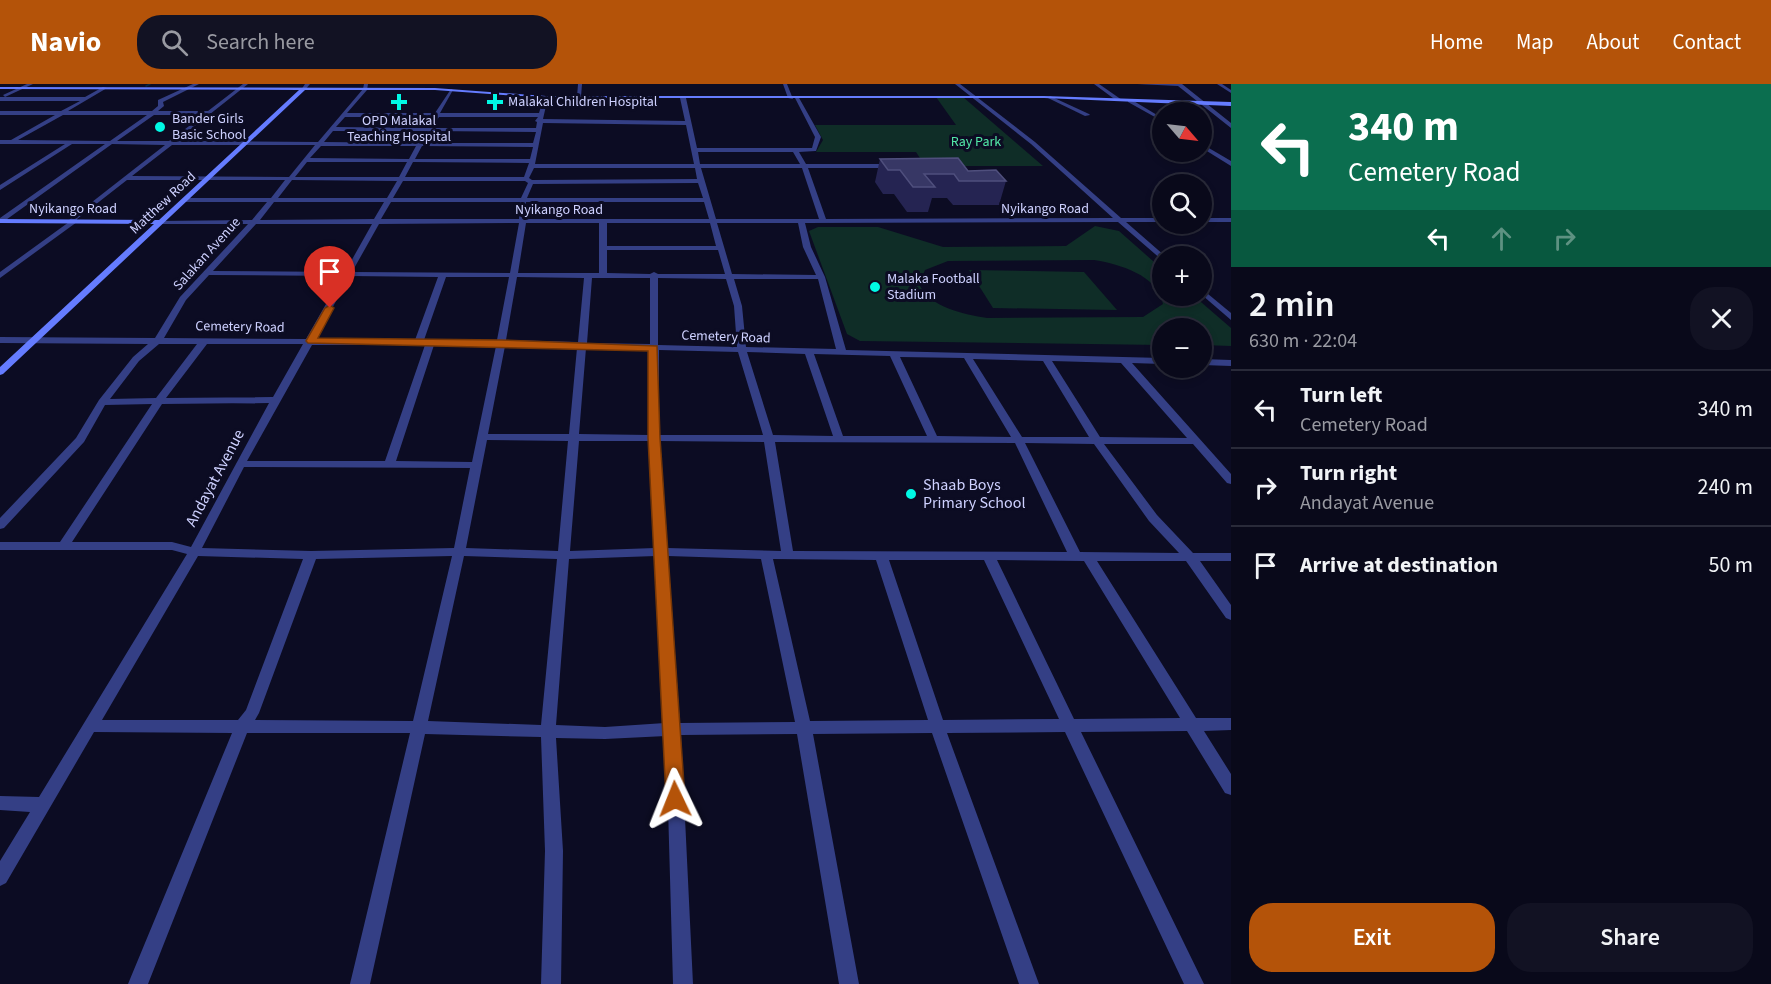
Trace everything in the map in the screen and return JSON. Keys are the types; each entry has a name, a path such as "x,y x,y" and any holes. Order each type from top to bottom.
{"street":[{"path":"0,99 31,84"},
{"path":"0,221 161,106 160,101 196,84"},
{"path":"579,97 580,84"},
{"path":"694,150 814,150 818,137 785,84"},
{"path":"957,84 1033,143 1152,249"},
{"path":"1096,84 1119,100"},
{"path":"1139,84 1179,85 1203,102"},
{"path":"1219,84 1231,92"},
{"path":"0,276 244,86"},
{"name":"Matthew Road","path":"0,372 306,86"},
{"path":"0,88 365,86 546,97 1050,97 1179,102"},
{"name":"Salakan Avenue","path":"0,525 80,440 102,402 135,359 159,339 183,299 274,199 318,144 345,115 365,86"},
{"path":"12,142 105,88"},
{"name":"Andayat Avenue","path":"0,877 194,552 240,464 348,275 399,178 451,90"},
{"path":"360,984 459,552 501,343 522,222 523,200 529,180 538,122 546,97"},
{"path":"1050,97 1087,115"},
{"path":"682,98 701,181 738,306 742,351 769,439 788,555"},
{"path":"0,99 87,99"},
{"path":"1130,100 1152,114"},
{"path":"1212,103 1231,104"},
{"path":"1212,110 1231,126"},
{"path":"0,113 210,113"},
{"path":"345,115 437,115 538,122 687,123"},
{"path":"1222,118 1231,118"},
{"path":"332,129 429,130 538,122"},
{"path":"0,142 534,145"},
{"path":"0,188 70,143"},
{"path":"795,150 804,166 824,221"},
{"path":"1212,152 1231,164"},
{"path":"305,160 908,166"},
{"path":"125,178 211,176 701,181"},
{"path":"185,200 707,200"},
{"name":"Nyikango Road","path":"0,221 1152,220"},
{"path":"1212,220 1231,220"},
{"path":"801,221 807,247 821,277 842,353"},
{"path":"603,222 603,276"},
{"path":"604,248 721,248"},
{"path":"209,273 603,276 654,274 821,277"},
{"path":"654,274 654,438 673,729 682,984"},
{"path":"418,342 443,275"},
{"path":"551,984 554,851 548,732 588,275"},
{"path":"1212,300 1231,317"},
{"name":"Cemetery Road","path":"0,340 159,339 501,343 1152,360"},
{"path":"64,545 159,401 205,340"},
{"path":"390,464 431,342"},
{"path":"809,352 839,439"},
{"path":"894,354 934,441"},
{"path":"967,356 1018,439 1082,557 1192,724 1231,788"},
{"path":"1046,358 1097,441 1154,518 1190,557 1231,615"},
{"path":"1123,359 1231,481"},
{"path":"1212,362 1231,363"},
{"path":"102,402 277,400"},
{"path":"482,437 1196,441"},
{"path":"240,464 476,465"},
{"path":"0,546 172,546 194,552 311,555 459,552 563,555 661,552 766,555 1231,557"},
{"path":"138,984 242,726 252,713 311,555"},
{"path":"766,555 804,729 849,984"},
{"path":"881,555 938,728 1029,984"},
{"path":"989,556 1067,724 1194,984"},
{"path":"89,726 418,727 605,733 673,729 1231,724"},
{"path":"0,803 41,806"}],"green space":[{"name":"Ray Park","path":"936,97 963,97 1043,166 925,166 916,152 816,152 823,140 815,125 956,125"},
{"name":"Malaka Football Stadium","path":"1095,226 1119,231 1152,260 1152,283 1126,268 1094,260 948,261 925,270 919,284 931,299 939,304 958,312 987,318 1143,317 1160,306 1206,306 1231,328 1231,346 1212,345 1212,318 1152,318 1152,345 860,341 847,334 809,231 818,227 878,227 943,247 1066,246"},
{"name":"Malaka Football Stadium","path":"969,270 1084,272 1117,310 993,308"}],"building":[{"path":"958,158 968,171 996,170 1006,181 959,181 954,174 924,174 935,187 913,187 900,170 888,170 880,159"}],"waterway":[{"path":"146,86 150,84"}],"place":[{"name":"OPD Malakal Teaching Hospital","path":"399,102"},
{"name":"Malakal Children Hospital","path":"495,102"},
{"name":"Bander Girls Basic School","path":"160,127"},
{"name":"Malaka Football Stadium","path":"875,287"},
{"name":"Shaab Boys Primary School","path":"911,494"}],"route":[{"path":"330,308 311,341 501,343 654,348 654,438 673,729 675,799"}]}
